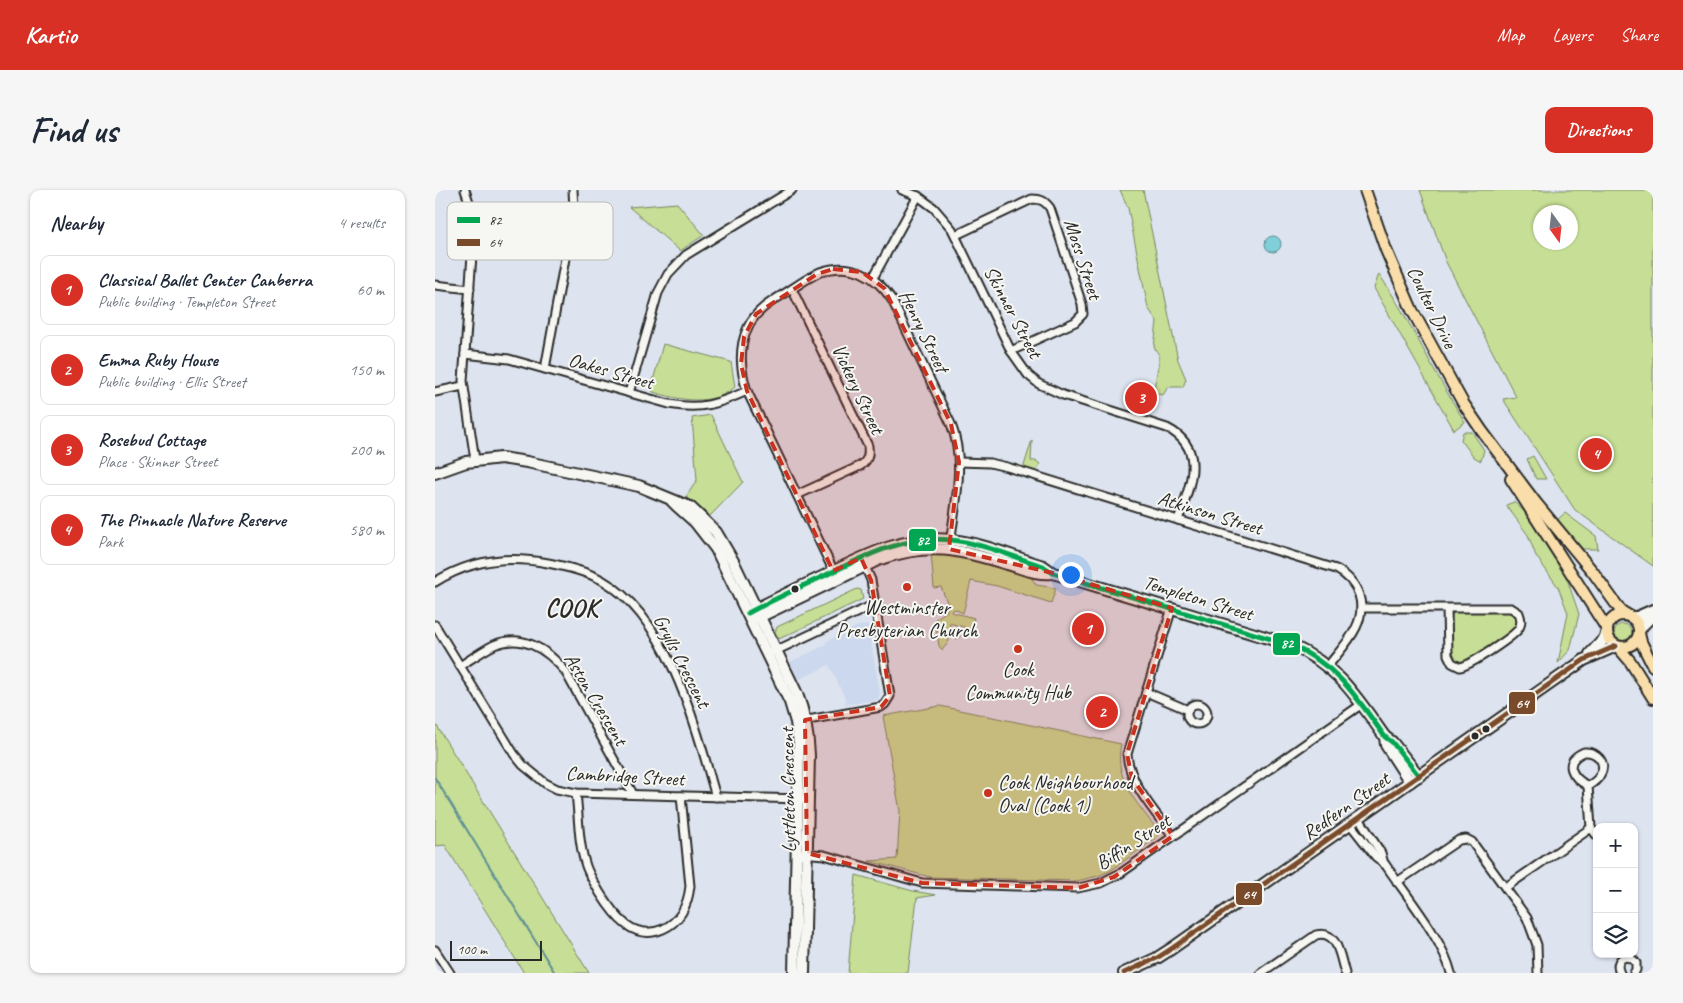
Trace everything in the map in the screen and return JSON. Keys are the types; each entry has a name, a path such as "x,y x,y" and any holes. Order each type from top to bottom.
{"main road":[{"name":"Coulter Drive","path":"1365,190 1386,250 1412,310 1445,372 1607,630"},
{"name":"Coulter Drive","path":"1482,431 1593,572 1617,607 1629,616"},
{"path":"1653,666 1641,642 1637,622 1629,616 1623,615 1613,619 1607,630 1609,640 1630,661 1653,698"},
{"path":"1617,646 1629,646 1638,639 1639,632"}],"street":[{"path":"465,190 469,202"},
{"path":"629,393 658,293 668,274 686,255 792,190"},
{"name":"Skinner Street","path":"902,190 918,196 944,217 956,235 1011,351 1028,375 1050,391 1167,428 1179,435 1189,449 1193,470 1178,520"},
{"path":"873,278 918,196"},
{"name":"Moss Street","path":"956,235 1032,199 1043,200 1050,208 1082,304 1083,314 1075,322 1011,351"},
{"path":"472,260 463,386 475,460"},
{"path":"545,369 565,260"},
{"name":"Henry Street","path":"835,575 747,391 741,364 744,337 756,314 764,306 817,274 833,269 850,269 873,278 884,288 892,300 951,424 956,436 959,462 950,544"},
{"path":"435,285 470,289"},
{"name":"Vickery Street","path":"793,289 868,446 869,453 866,462 860,466 797,496"},
{"name":"Oakes Street","path":"465,354 497,356 669,404 692,408 722,402 747,391"},
{"path":"435,392 463,386"},
{"name":"Lyttleton Crescent","path":"435,473 448,467 475,460 501,458 527,462 639,486 690,507 716,532 733,561 754,614 772,652 797,694 801,721 808,744 803,799 802,853 804,973"},
{"name":"Atkinson Street","path":"959,462 989,463 1007,467 1336,569 1354,584 1361,608"},
{"name":"Templeton Street","path":"754,614 863,562 899,553 950,544 973,554 1039,573 1053,573 1172,608 1291,645 1306,652 1328,666 1346,683 1385,737 1386,745 1414,779"},
{"name":"Grylls Crescent","path":"435,582 456,570 475,564 494,560 533,560 571,568 603,581 618,592 644,618 660,643 690,706 716,796"},
{"path":"801,721 881,707 888,701 890,691 871,580 863,562"},
{"path":"772,652 875,604"},
{"path":"1328,666 1355,631 1359,622 1361,608 1507,607 1519,613 1521,622 1515,634 1469,665 1464,667 1456,666 1449,660 1448,655 1447,608"},
{"path":"1172,608 1129,745 1128,764 1132,778 1173,836"},
{"path":"1629,616 1637,617 1653,610"},
{"path":"1639,632 1653,615"},
{"name":"Cambridge Street","path":"435,625 514,754 523,765 545,783 557,789 576,793 803,799"},
{"name":"Redfern Street","path":"1124,973 1171,950 1584,660 1604,639 1607,630"},
{"name":"Aston Crescent","path":"460,666 491,647 507,641 519,641 530,644 552,656 565,671 633,794"},
{"name":"Redfern Street","path":"1584,660 1617,646"},
{"path":"1146,692 1188,710"},
{"name":"Biffin Street","path":"802,853 823,855 904,878 937,885 1086,887 1114,877 1362,704"},
{"path":"1583,752 1594,753 1603,765 1601,775 1588,786 1575,777 1571,767 1575,758 1583,752"},
{"path":"1588,786 1591,828 1593,831"},
{"path":"576,793 583,854 591,878 612,912 620,921 644,932 659,931 668,927 682,913 689,897 690,886 681,796"},
{"path":"1354,821 1376,857 1385,864 1442,949 1451,973"},
{"path":"1505,887 1591,828"},
{"path":"1397,882 1459,840 1466,839 1475,845 1527,918 1537,944 1538,973"},
{"name":"Lyttleton Crescent","path":"794,973 802,853"},
{"path":"1261,973 1316,934 1323,933 1329,935 1336,943 1345,973"},
{"path":"435,950 450,973"},
{"path":"1620,973 1617,969 1619,962 1627,957 1636,962 1634,973"}],"highlighted area":[{"path":"833,269 862,272 884,288 951,424 959,462 949,549 1053,573 1172,608 1127,754 1132,778 1173,836 1114,877 1078,888 922,883 807,853 805,720 881,707 890,696 871,580 861,558 833,571 747,391 741,364 744,337 756,314 817,274"}],"shaded area":[{"path":"868,625 880,694 877,700 844,705 846,700 829,665 798,680 790,662 826,645 825,642 858,626"}],"green space":[{"path":"1120,190 1143,190 1178,360 1186,379 1183,387 1168,387 1163,395 1153,393 1159,362 1159,355 1154,347 1157,321 1148,308 1128,208"},
{"path":"1420,190 1653,190 1653,566 1575,510 1503,399 1516,397 1446,262"},
{"path":"677,203 704,235 680,251 629,207"},
{"path":"1379,274 1402,310 1465,422 1454,430 1374,288"},
{"path":"663,344 731,362 735,387 716,397 695,400 653,392 651,388"},
{"path":"711,415 743,482 710,516 686,497 697,480 692,418"},
{"path":"1463,432 1472,432 1484,450 1481,461 1474,457 1461,440"},
{"path":"1032,440 1031,461 1036,461 1040,464 1036,473 1023,469"},
{"path":"1533,456 1546,479 1536,479 1527,459"},
{"path":"1514,502 1528,515 1566,576 1579,614 1570,650 1558,663 1568,613 1558,587 1536,556 1528,535 1506,505"},
{"path":"1565,513 1596,536 1598,549 1583,549 1557,520"},
{"path":"931,553 969,558 1031,577 1036,585 1056,588 1051,603 997,586 971,581 963,613 954,609 951,612 974,618 971,629 949,623 952,630 948,643 942,650 939,646 935,619 947,611 947,602 941,587 934,588"},
{"path":"857,589 861,590 863,599 779,639 775,632 777,627"},
{"path":"1507,611 1516,618 1514,630 1466,663 1460,664 1454,660 1451,653 1451,617 1453,613"},
{"path":"1623,624 1629,627 1632,633 1629,639 1623,642 1617,639 1614,633 1617,627"},
{"path":"956,628 960,637 956,639 952,630"},
{"path":"940,706 1121,744 1120,757 1124,781 1136,802 1159,832 1159,836 1110,871 1077,881 930,877 869,861 897,859 900,811 883,716"},
{"path":"435,723 589,973 524,973 445,845 435,846"},
{"path":"856,875 913,891 936,895 917,898 908,973 848,973"}],"water":[{"path":"1273,236 1281,244 1273,252 1265,244"}],"waterway":[{"path":"435,778 555,973"}],"transit line":[{"name":"82","path":"748,613 855,561 901,544 934,539 974,544 1043,566 1053,573 1291,645 1322,663 1345,684 1385,737 1392,742 1419,776"},
{"name":"64","path":"1124,973 1157,958 1171,949 1584,660 1616,646"}],"place":[{"name":"Rosebud Cottage","path":"1141,398"},
{"name":"The Pinnacle Nature Reserve","path":"1596,454"},
{"name":"Westminster Presbyterian Church","path":"907,587"},
{"name":"Classical Ballet Center Canberra","path":"1088,629"},
{"name":"Cook Community Hub","path":"1018,649"},
{"name":"Emma Ruby House","path":"1102,712"},
{"name":"Cook Neighbourhood Oval (Cook 1)","path":"988,793"}],"district":[{"name":"COOK","path":"572,608"}]}
